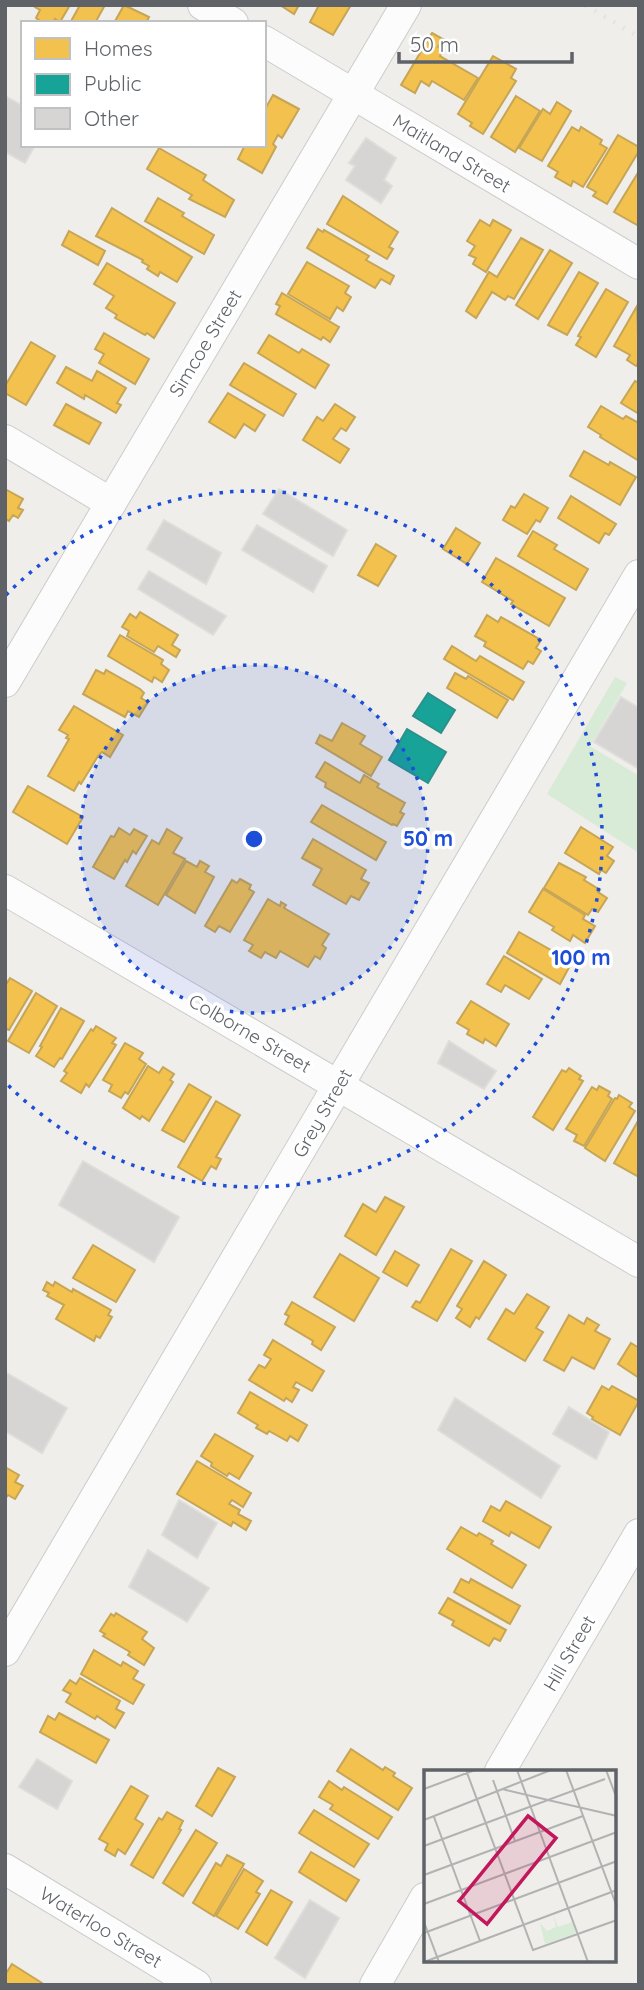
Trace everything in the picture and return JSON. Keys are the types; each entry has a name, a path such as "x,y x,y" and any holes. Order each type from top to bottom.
{"street":[{"path":"203,5 230,21"},
{"name":"Simcoe Street","path":"5,682 406,5"},
{"name":"Maitland Street","path":"266,42 639,264"},
{"path":"5,440 111,503"},
{"name":"Grey Street","path":"5,1651 639,575"},
{"name":"Colborne Street","path":"5,890 639,1262"},
{"name":"Hill Street","path":"501,1770 639,1534"},
{"name":"Waterloo Street","path":"5,1870 196,1985"},
{"path":"375,1985 424,1900"}],"green space":[{"path":"615,677 627,683 590,746 639,776 639,853 547,794"}],"building: Homes":[{"path":"70,5 61,21 40,21 36,18 40,10 35,7"},
{"path":"80,5 105,5 96,21 71,21"},
{"path":"124,5 149,17 147,21 115,21"},
{"path":"280,5 299,5 294,14"},
{"path":"319,5 351,5 333,35 310,22"},
{"path":"432,33 443,39 438,47 443,50 440,56 478,78 464,100 432,81 429,86 421,81 415,93 401,85"},
{"path":"493,56 516,69 511,78 516,81 483,134 458,114"},
{"path":"273,95 299,109 282,138 278,135 273,144 276,147 262,173 238,159 244,147 266,147 266,107"},
{"path":"516,96 540,111 515,152 491,137"},
{"path":"557,102 571,111 542,161 519,148 543,109 550,114"},
{"path":"572,127 579,131 581,127 602,140 600,144 607,148 583,187 573,181 571,186 555,177 558,172 548,166"},
{"path":"618,135 639,147 639,151 607,204 593,196 596,192 587,187"},
{"path":"159,148 206,175 203,180 234,200 225,217 189,199 192,195 147,169"},
{"path":"639,171 639,222 637,225 614,212"},
{"path":"343,196 398,232 389,247 393,249 387,259 327,224"},
{"path":"158,198 214,235 204,254 145,221"},
{"path":"112,208 192,257 177,282 160,272 158,276 147,269 149,266 142,262 143,260 96,236"},
{"path":"480,220 490,226 493,220 511,230 486,272 473,264 476,258 469,255 475,246 467,241"},
{"path":"318,229 369,256 366,260 394,276 390,284 381,279 375,288 307,248"},
{"path":"69,231 105,251 98,265 62,245"},
{"path":"521,238 543,250 514,299 508,296 505,300 492,292 476,318 466,311 489,272 497,277"},
{"path":"550,250 572,263 538,319 516,305"},
{"path":"307,262 349,286 345,293 351,297 343,311 337,307 330,319 288,294"},
{"path":"107,263 175,303 154,338 115,318 117,315 106,308 114,296 94,284"},
{"path":"579,272 598,283 567,335 548,325"},
{"path":"606,289 628,302 596,357 576,345 581,337 578,336"},
{"path":"282,293 339,327 330,342 323,337 321,340 276,314 280,306 276,304"},
{"path":"637,306 639,362 636,366 627,360 630,355 614,346"},
{"path":"104,333 149,359 135,384 99,363 104,354 95,349"},
{"path":"269,335 299,353 302,349 329,365 315,388 258,353"},
{"path":"31,342 55,356 26,405 5,393 5,386"},
{"path":"244,363 296,394 283,416 230,385"},
{"path":"66,367 92,381 97,371 126,388 117,403 121,405 116,413 57,383"},
{"path":"635,381 639,383 639,414 621,403"},
{"path":"228,393 265,415 255,431 244,424 235,438 209,422"},
{"path":"66,404 101,423 89,444 54,425"},
{"path":"335,404 355,417 346,431 341,428 333,439 349,449 340,463 303,440 317,417 323,421"},
{"path":"601,406 623,419 626,416 639,423 639,461 588,427"},
{"path":"584,451 636,477 620,505 570,476"},
{"path":"5,489 23,499 18,508 23,510 18,518 13,515 9,521 5,519"},
{"path":"524,494 548,508 540,522 536,520 527,534 503,520 511,506 515,508"},
{"path":"571,496 616,524 609,535 605,533 599,543 558,518"},
{"path":"456,528 480,543 467,564 443,549"},
{"path":"533,531 557,545 554,549 588,569 576,590 518,556"},
{"path":"376,544 396,556 378,586 358,575"},
{"path":"496,558 565,598 549,626 511,604 513,601 482,582"},
{"path":"140,612 178,635 172,645 180,650 176,657 158,646 154,652 127,636 129,631 122,627 130,614 136,618"},
{"path":"487,615 498,622 501,617 541,640 536,648 541,651 533,664 528,661 523,669 484,646 486,642 475,636"},
{"path":"120,635 163,660 161,664 169,670 162,682 154,677 152,682 108,656"},
{"path":"452,646 476,661 480,656 524,682 513,700 444,659"},
{"path":"96,670 104,674 106,670 144,693 141,698 148,702 139,717 128,711 125,717 83,694"},
{"path":"455,673 466,679 468,676 508,700 497,718 447,688"},
{"path":"74,706 123,735 110,757 102,752 98,756 74,791 48,776 69,739 66,738 68,735 59,730"},
{"path":"342,723 365,736 360,744 382,757 371,776 316,743 320,735 332,741"},
{"path":"325,762 360,783 364,775 379,784 377,787 405,803 400,812 404,814 397,826 325,787 326,783 316,777"},
{"path":"28,786 83,817 67,844 13,812"},
{"path":"322,805 386,842 376,860 311,822"},
{"path":"581,827 613,847 607,856 614,861 606,873 601,870 599,874 565,853"},
{"path":"119,828 130,835 134,829 147,836 136,854 133,851 127,862 125,860 114,879 93,867 111,836 114,837"},
{"path":"167,829 182,838 173,853 185,859 158,905 126,886 152,840 159,844"},
{"path":"313,839 366,870 361,879 369,883 359,900 351,896 346,904 313,885 322,869 302,858"},
{"path":"186,861 197,867 200,861 209,866 205,872 214,877 195,913 166,895"},
{"path":"559,863 586,877 584,880 607,898 598,912 592,909 588,915 544,888"},
{"path":"240,879 251,885 249,889 254,892 230,932 219,926 215,932 205,926 232,880 237,883"},
{"path":"543,889 585,915 583,919 595,926 585,943 573,935 570,941 552,930 554,927 529,912"},
{"path":"268,899 280,906 281,902 286,905 284,908 329,934 322,945 326,948 320,959 315,956 308,967 280,951 276,958 265,952 261,958 249,951 253,945 244,940"},
{"path":"519,932 572,962 560,984 507,953"},
{"path":"504,956 542,979 529,999 505,985 501,992 487,984"},
{"path":"10,978 32,991 9,1030 5,1032 5,986"},
{"path":"36,993 57,1006 29,1053 8,1041"},
{"path":"471,1001 509,1024 496,1046 485,1039 483,1043 467,1034 469,1030 457,1023"},
{"path":"61,1008 84,1021 62,1059 60,1058 54,1067 36,1056"},
{"path":"96,1026 116,1038 112,1043 116,1045 89,1087 86,1084 81,1093 61,1081 67,1073 64,1071 91,1029 93,1031"},
{"path":"125,1043 143,1053 139,1059 146,1064 128,1094 125,1092 121,1098 109,1091 112,1085 103,1080"},
{"path":"148,1066 159,1073 163,1067 174,1074 170,1080 173,1082 149,1121 142,1116 140,1119 123,1108"},
{"path":"569,1068 581,1076 579,1079 583,1081 553,1130 533,1117 562,1070 566,1072"},
{"path":"189,1084 211,1097 184,1142 162,1130"},
{"path":"599,1086 610,1092 608,1096 612,1099 584,1146 574,1141 577,1135 566,1129 592,1087 597,1090"},
{"path":"619,1095 632,1103 629,1107 635,1111 605,1161 585,1148"},
{"path":"216,1101 240,1115 216,1157 221,1159 216,1169 211,1166 202,1181 178,1167"},
{"path":"639,1122 639,1177 614,1163"},
{"path":"385,1197 404,1207 376,1255 345,1236 363,1204 376,1212"},
{"path":"93,1245 135,1270 116,1302 73,1278"},
{"path":"451,1249 472,1261 437,1321 412,1307 416,1301 420,1303"},
{"path":"395,1251 419,1265 407,1286 383,1272"},
{"path":"340,1254 379,1278 354,1321 314,1297"},
{"path":"484,1261 506,1275 479,1319 476,1317 470,1327 456,1318 462,1309 457,1306"},
{"path":"47,1282 53,1286 55,1282 72,1292 73,1289 111,1310 108,1315 112,1317 100,1338 96,1336 94,1341 56,1319 64,1305 47,1296 49,1293 43,1290"},
{"path":"527,1294 549,1307 536,1328 543,1332 525,1361 488,1339 506,1309 514,1314"},
{"path":"292,1302 335,1327 321,1350 312,1344 313,1341 285,1324 289,1316 285,1314"},
{"path":"569,1315 584,1324 587,1318 599,1325 595,1331 610,1339 594,1369 572,1357 564,1371 544,1360"},
{"path":"273,1340 324,1371 312,1391 296,1382 293,1387 299,1390 292,1402 286,1398 284,1401 249,1380 259,1365 265,1368 271,1359 264,1355"},
{"path":"631,1343 639,1348 639,1378 618,1364"},
{"path":"602,1386 609,1390 612,1386 639,1401 620,1435 592,1419 587,1413"},
{"path":"250,1392 307,1425 298,1441 290,1436 287,1441 269,1431 267,1434 238,1413"},
{"path":"215,1434 253,1456 239,1479 229,1473 227,1476 201,1456"},
{"path":"197,1461 251,1493 243,1507 232,1500 229,1504 240,1510 238,1514 251,1521 246,1530 233,1522 231,1526 177,1494"},
{"path":"5,1467 19,1475 15,1482 23,1486 15,1499 8,1495 5,1499"},
{"path":"506,1501 551,1527 539,1548 511,1532 509,1536 483,1521 491,1506 500,1511"},
{"path":"461,1527 493,1541 491,1544 526,1565 512,1588 447,1549"},
{"path":"461,1579 469,1583 471,1579 520,1606 510,1624 454,1592"},
{"path":"448,1598 506,1630 500,1641 494,1638 489,1646 452,1625 454,1621 439,1613"},
{"path":"116,1613 147,1632 142,1639 154,1648 144,1665 128,1655 130,1652 103,1636 105,1634 100,1631 111,1614 114,1616"},
{"path":"94,1650 121,1666 123,1662 138,1671 133,1679 144,1685 133,1704 81,1674"},
{"path":"80,1678 120,1701 116,1709 124,1713 115,1728 97,1716 95,1719 66,1702 71,1694 63,1690 70,1680 76,1684"},
{"path":"59,1713 109,1740 96,1763 40,1732 48,1716 55,1720"},
{"path":"351,1749 383,1770 385,1767 395,1773 393,1776 412,1788 398,1810 337,1771"},
{"path":"218,1768 235,1777 212,1816 196,1806"},
{"path":"329,1781 342,1790 344,1787 392,1817 378,1839 330,1809 333,1805 319,1797"},
{"path":"131,1786 148,1796 135,1819 143,1824 125,1854 118,1849 115,1856 105,1850 108,1844 99,1839"},
{"path":"314,1810 369,1844 354,1867 299,1833"},
{"path":"167,1812 183,1821 179,1829 181,1830 153,1878 131,1865 159,1818 162,1820"},
{"path":"196,1830 217,1843 183,1896 163,1883"},
{"path":"311,1852 359,1880 346,1901 299,1872"},
{"path":"227,1855 244,1864 214,1916 193,1903 216,1863 221,1866"},
{"path":"244,1869 263,1881 256,1892 260,1894 238,1929 216,1916"},
{"path":"271,1890 292,1902 267,1945 246,1932"},
{"path":"12,1964 42,1983 41,1985 5,1985 5,1975"}],"building: Public":[{"path":"428,693 455,710 441,733 413,716"},
{"path":"407,729 446,752 428,783 389,760"}],"building: Other":[{"path":"5,96 21,105 21,147 34,147 25,163 5,152"},
{"path":"366,138 396,158 384,180 392,186 381,203 346,180 355,166 349,163"},
{"path":"279,489 347,530 333,556 263,514"},
{"path":"164,520 221,553 206,584 147,549"},
{"path":"257,525 327,566 313,592 242,550"},
{"path":"149,571 226,616 213,635 138,589"},
{"path":"621,697 639,708 639,769 594,742"},
{"path":"449,1041 496,1071 484,1089 438,1063"},
{"path":"83,1161 179,1217 154,1262 59,1205"},
{"path":"5,1372 67,1408 42,1453 5,1431"},
{"path":"455,1398 560,1466 541,1498 438,1430"},
{"path":"569,1407 609,1432 596,1459 553,1434"},
{"path":"179,1500 217,1523 197,1558 162,1535"},
{"path":"148,1550 209,1588 187,1622 129,1587"},
{"path":"37,1759 72,1781 57,1809 19,1787"},
{"path":"310,1900 339,1918 305,1978 275,1958"}],"railway":[{"path":"585,5 639,37"}]}
